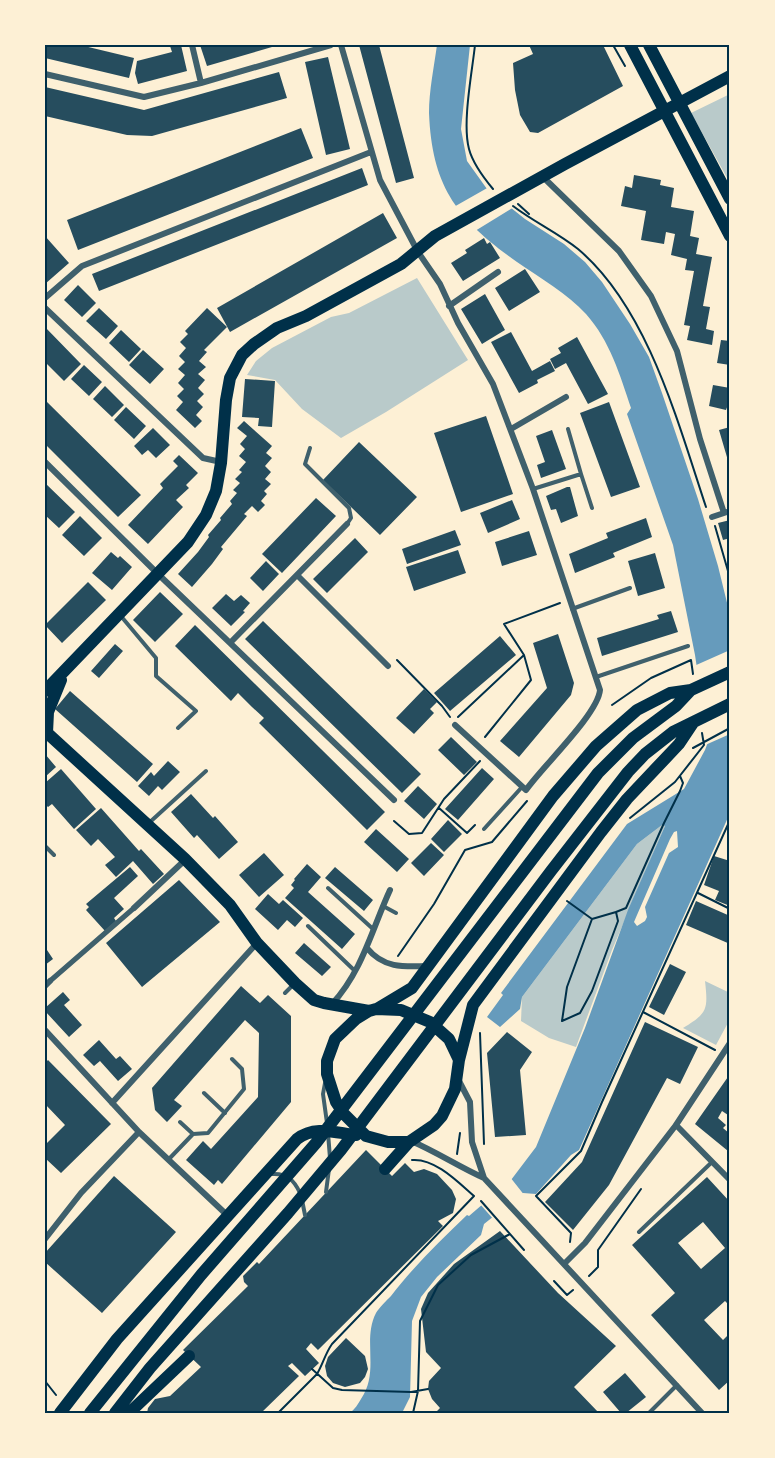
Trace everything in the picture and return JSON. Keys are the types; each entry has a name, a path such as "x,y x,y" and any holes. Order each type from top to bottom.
{"main road":[{"path":"630,45 730,236"},
{"path":"649,45 730,199"},
{"path":"45,691 188,542 206,515 216,491 221,463 230,378 242,355 263,336 306,316 395,268 418,252 435,236 730,76"},
{"path":"66,671 48,711 46,732 185,859 230,905 257,943 295,983 314,1000 373,1010 401,1010 430,1022 449,1039 459,1060"},
{"path":"366,1136 344,1114 336,1102 327,1074 327,1061 335,1040 356,1019 407,992 553,795 596,746 637,710 670,693 691,690 730,672"},
{"path":"90,1413 201,1275 316,1143 598,773 633,738 676,706 691,690"},
{"path":"115,1413 192,1319 288,1213 341,1150 558,861 628,772 645,754 673,732 730,704"},
{"path":"385,1169 410,1141 434,1125 452,1099 473,1005 601,832 679,744 694,723"},
{"path":"60,1413 117,1339 227,1215 303,1134 308,1131 328,1131 366,1136 388,1142 410,1141"},
{"path":"136,1409 189,1356"}],"street":[{"path":"192,45 201,83"},
{"path":"45,74 144,97 331,45"},
{"path":"341,45 380,180 418,252 430,266 449,306 489,374 533,489 596,677 599,695 591,711 524,788 455,725"},
{"path":"45,298 82,266 371,152"},
{"path":"542,176 618,251 651,296 677,351 700,439 727,512 712,517"},
{"path":"449,306 498,272"},
{"path":"45,308 203,458 221,463"},
{"path":"511,429 566,397"},
{"path":"45,462 393,800"},
{"path":"231,642 347,524"},
{"path":"297,575 388,666"},
{"path":"47,984 134,908 185,859"},
{"path":"331,1004 356,972 390,890"},
{"path":"112,1103 257,943"},
{"path":"367,948 373,956 392,966 427,966"},
{"path":"45,1030 139,1132 227,1215"},
{"path":"564,1263 578,1252 675,1125 730,1043"},
{"path":"458,1079 470,1102 474,1151 484,1178 702,1413"},
{"path":"675,1125 730,1180"},
{"path":"45,1239 81,1193 139,1132"},
{"path":"410,1141 484,1178"}],"lane":[{"path":"568,429 592,508"},
{"path":"310,448 305,464 349,508 351,518 347,524"},
{"path":"533,489 581,474"},
{"path":"572,609 630,588"},
{"path":"119,615 156,658 156,676 196,711 178,728"},
{"path":"596,677 687,646"},
{"path":"148,825 206,771"},
{"path":"484,829 524,788"},
{"path":"45,846 54,855"},
{"path":"328,888 373,929"},
{"path":"383,905 396,913"},
{"path":"308,926 356,972"},
{"path":"285,993 295,983"},
{"path":"168,1160 193,1134 208,1133 244,1089 242,1069 232,1059"},
{"path":"326,1192 330,1157 323,1094 327,1074"},
{"path":"204,1093 225,1113"},
{"path":"180,1122 193,1134"},
{"path":"639,1232 713,1161"},
{"path":"265,1174 287,1176 296,1184 304,1205 305,1215"},
{"path":"649,1413 678,1385"}],"path":[{"path":"475,45 467,122 468,148 477,167 507,198 578,250 601,273 630,313 655,358 712,517 730,578"},
{"path":"507,198 533,218"},
{"path":"478,745 531,680 524,655 504,624 568,599"},
{"path":"455,725 459,714 524,655"},
{"path":"395,659 442,706 455,725"},
{"path":"612,705 651,678 691,660 693,672"},
{"path":"690,752 697,744 730,728"},
{"path":"638,806 625,822 646,807 680,776 704,745"},
{"path":"394,821 410,834 422,832 439,808 486,754"},
{"path":"592,919 626,908 680,791 683,783 680,776"},
{"path":"399,956 434,904 465,850 492,842 533,794 536,786 533,779"},
{"path":"439,808 467,833 477,822 484,829"},
{"path":"570,1245 571,1233 537,1196 586,1143 730,820"},
{"path":"698,893 730,909"},
{"path":"570,895 566,901 592,919"},
{"path":"592,919 567,987 562,1021 580,1013 592,991 618,921 616,912"},
{"path":"643,1012 723,1054"},
{"path":"444,1172 458,1152 460,1132 484,1133 480,1024"},
{"path":"278,1413 317,1374 324,1355 332,1344 474,1196 444,1172 424,1160 410,1160"},
{"path":"596,1270 598,1250 644,1185 635,1177"},
{"path":"481,1201 524,1250"},
{"path":"413,1413 418,1391 420,1321 438,1285 471,1256 510,1234"},
{"path":"554,1281 567,1295"},
{"path":"312,1369 333,1388 411,1392 428,1389"},
{"path":"45,1381 56,1395"}],"shaded area":[{"path":"730,94 730,183 691,113"},
{"path":"417,278 468,360 341,438 302,409 275,380 247,375 256,361 272,348 331,317 349,313"},
{"path":"662,825 665,826 612,950 576,1047 549,1038 521,1021 522,997 637,844"},
{"path":"705,981 730,993 730,1019 716,1045 683,1028 702,1014 706,1004"}],"water":[{"path":"437,45 470,45 461,129 467,161 487,189 525,219 564,244 585,262 602,282 649,357 698,499 730,615 730,813 579,1150 571,1155 536,1194 523,1193 484,1224 481,1235 437,1277 421,1297 412,1321 410,1397 402,1413 350,1413 358,1405 367,1388 370,1367 370,1334 377,1311 447,1234 511,1180 536,1147 585,1028 628,910 665,826 662,825 637,844 522,997 520,1009 500,1027 487,1017 503,995 501,993 627,824 684,789 708,742 695,655 673,545 627,414 631,408 618,371 602,335 586,314 562,293 496,247 464,216 452,200 436,162 431,139 429,105","holes":["677,831 678,847 669,853 645,907 647,917 637,926 634,922 670,839"]}],"pier":[{"path":"489,187 514,207 475,231 452,208"},
{"path":"730,650 730,734 703,746 694,666"},
{"path":"510,1177 525,1196 495,1221 479,1203"}],"building":[{"path":"46,45 80,45 134,58 129,78 45,58"},
{"path":"181,45 187,71 138,84 135,73 137,61 172,52 170,46"},
{"path":"200,45 271,45 272,47 207,66"},
{"path":"359,45 379,45 414,178 396,183"},
{"path":"529,45 603,45 623,86 538,133 530,132 520,115 513,63 533,54"},
{"path":"328,57 350,149 326,155 305,62"},
{"path":"279,72 287,98 152,136 127,135 45,116 45,87 144,110"},
{"path":"301,128 313,158 78,250 67,220"},
{"path":"362,168 368,185 99,291 92,274"},
{"path":"634,175 661,180 660,185 674,188 671,207 694,211 690,236 699,238 696,254 712,257 703,306 710,307 706,329 714,331 712,345 687,340 690,326 684,325 694,271 685,270 687,259 671,255 675,234 666,232 664,244 641,240 646,211 621,206 625,186 632,188"},
{"path":"383,213 397,238 230,332 217,308"},
{"path":"45,236 69,263 45,284"},
{"path":"484,238 487,244 490,242 500,258 463,281 451,263 467,253 465,250"},
{"path":"525,269 540,292 509,311 495,288"},
{"path":"78,285 96,303 82,317 64,300"},
{"path":"485,294 505,330 482,344 461,309"},
{"path":"99,308 118,326 106,339 86,321"},
{"path":"207,308 227,327 204,350 207,352 199,361 206,367 198,374 205,380 198,388 204,394 197,401 203,407 196,415 202,421 195,428 176,410 183,402 177,396 184,389 178,383 185,375 178,369 185,362 179,356 186,348 180,342 188,334 185,331"},
{"path":"45,327 81,364 64,381 45,362"},
{"path":"121,330 141,349 129,362 109,343"},
{"path":"511,332 532,371 550,361 555,371 519,393 491,342"},
{"path":"577,337 608,394 588,404 566,363 555,369 550,359 561,353 558,348"},
{"path":"721,340 730,341 730,365 717,363"},
{"path":"143,350 164,369 150,384 129,365"},
{"path":"84,365 102,382 89,396 71,379"},
{"path":"245,379 275,381 272,427 258,426 259,418 242,417"},
{"path":"713,385 730,388 730,399 726,410 709,406"},
{"path":"105,386 124,405 112,417 93,399"},
{"path":"45,400 141,495 118,517 45,444"},
{"path":"609,402 640,487 611,497 580,413"},
{"path":"126,407 146,426 134,439 114,420"},
{"path":"486,416 513,494 461,512 434,433"},
{"path":"244,421 272,446 266,453 272,458 265,466 271,472 265,479 271,484 264,491 267,494 261,501 265,505 258,512 252,506 244,514 247,516 192,587 178,574 209,537 208,535 221,520 220,518 232,504 230,501 237,493 233,490 240,483 235,479 242,472 239,470 246,462 239,456 245,449 240,444 247,436 237,428"},
{"path":"730,427 730,463 729,464 719,430"},
{"path":"153,428 170,445 156,458 148,450 142,455 134,446"},
{"path":"552,430 566,469 541,478 537,465 545,462 536,436"},
{"path":"359,442 417,497 380,535 323,480"},
{"path":"179,455 198,473 186,485 189,488 176,500 183,507 148,544 128,525 163,488 160,484 178,466 173,461"},
{"path":"45,483 75,512 59,528 45,515"},
{"path":"570,487 578,516 561,523 556,509 551,510 546,496"},
{"path":"316,498 336,516 282,573 262,554"},
{"path":"512,500 520,519 488,533 480,513"},
{"path":"80,516 102,538 84,556 62,535"},
{"path":"646,518 652,537 613,553 615,557 575,573 569,554 608,538 606,533"},
{"path":"730,520 730,538 723,540 718,523"},
{"path":"455,530 461,545 407,564 402,549"},
{"path":"529,531 537,555 502,566 495,542"},
{"path":"355,538 368,552 327,593 313,579"},
{"path":"458,550 466,573 414,591 406,567"},
{"path":"111,552 118,558 120,556 132,567 112,590 92,573"},
{"path":"655,553 665,588 638,596 628,561"},
{"path":"266,561 279,574 263,591 250,578"},
{"path":"88,582 106,600 62,643 45,625"},
{"path":"160,592 183,614 155,642 133,620"},
{"path":"226,594 234,601 241,595 250,603 243,611 245,612 231,626 212,608"},
{"path":"671,611 678,632 602,656 597,638 659,619 657,615"},
{"path":"263,621 421,774 402,793 245,639"},
{"path":"195,625 385,812 367,830 259,723 264,718 238,693 231,701 175,646"},
{"path":"558,634 574,683 571,695 519,757 500,741 547,688 533,643"},
{"path":"500,636 516,655 450,711 434,693"},
{"path":"115,644 123,651 99,678 91,671"},
{"path":"424,689 437,702 430,709 434,713 414,734 396,718"},
{"path":"70,691 153,764 137,782 55,709"},
{"path":"451,737 477,762 464,775 438,750"},
{"path":"45,754 56,767 45,777"},
{"path":"168,761 180,772 162,790 158,786 149,796 138,786 151,772 154,776"},
{"path":"482,768 494,779 458,820 445,809"},
{"path":"61,769 96,809 74,829 52,804 48,807 45,804 45,783"},
{"path":"418,786 437,804 424,819 404,801"},
{"path":"191,794 238,842 219,859 197,835 194,838 171,812"},
{"path":"101,808 139,851 141,849 164,874 153,884 133,861 116,877 105,865 115,857 98,839 91,846 76,830"},
{"path":"448,820 462,834 444,852 431,839"},
{"path":"376,829 409,859 397,872 364,842"},
{"path":"431,843 444,855 424,876 411,863"},
{"path":"264,853 284,875 259,897 239,875"},
{"path":"714,856 730,861 730,906 715,900 719,891 704,885"},
{"path":"307,864 321,877 308,892 355,934 342,949 285,898 294,888 291,885 294,879"},
{"path":"130,867 138,876 114,898 124,909 105,931 86,910 89,907 86,904"},
{"path":"335,867 373,900 364,911 325,878"},
{"path":"179,880 220,922 142,987 106,943"},
{"path":"268,894 279,904 283,900 303,918 295,927 287,920 278,930 255,909"},
{"path":"696,901 730,916 730,944 686,925"},
{"path":"304,943 331,967 322,976 295,953"},
{"path":"45,947 53,959 45,965"},
{"path":"670,964 686,972 664,1015 649,1007"},
{"path":"241,986 260,1003 268,995 291,1016 291,1102 222,1184 218,1180 214,1185 186,1160 203,1141 211,1149 258,1097 259,1033 245,1020 174,1100 182,1106 167,1122 155,1110 152,1088"},
{"path":"63,992 70,1000 64,1005 82,1025 69,1037 45,1011 45,1008"},
{"path":"645,1022 698,1047 680,1084 667,1078 609,1185 573,1230 545,1202 582,1162"},
{"path":"507,1032 532,1052 520,1070 526,1135 495,1137 487,1053"},
{"path":"99,1040 116,1059 120,1056 132,1069 118,1081 100,1061 94,1066 83,1055"},
{"path":"48,1060 111,1124 61,1173 45,1158 45,1145 65,1125 45,1104 45,1063"},
{"path":"730,1074 730,1111 728,1115 722,1111 718,1118 726,1125 723,1128 730,1134 728,1151 695,1124"},
{"path":"366,1150 392,1176 405,1163 414,1172 424,1169 437,1174 452,1190 456,1199 453,1213 438,1221 443,1226 318,1350 311,1343 306,1349 319,1363 305,1376 292,1363 288,1366 299,1376 261,1413 147,1413 155,1399 170,1396 201,1367 183,1350 248,1286 243,1276 257,1262 259,1264"},
{"path":"114,1176 176,1232 102,1313 45,1262 45,1253"},
{"path":"707,1177 730,1202 730,1306 725,1301 704,1320 723,1340 730,1333 730,1380 719,1390 651,1315 675,1293 632,1245","holes":["703,1222 725,1248 701,1269 678,1243"]},
{"path":"500,1231 558,1293 616,1346 574,1387 599,1413 435,1413 440,1408 432,1399 428,1389 429,1381 441,1368 426,1352 421,1309 428,1293 454,1264"},
{"path":"346,1338 365,1356 368,1369 360,1383 345,1387 333,1383 327,1376 325,1366 328,1357"},
{"path":"625,1373 646,1397 626,1413 621,1413 603,1392"}]}
